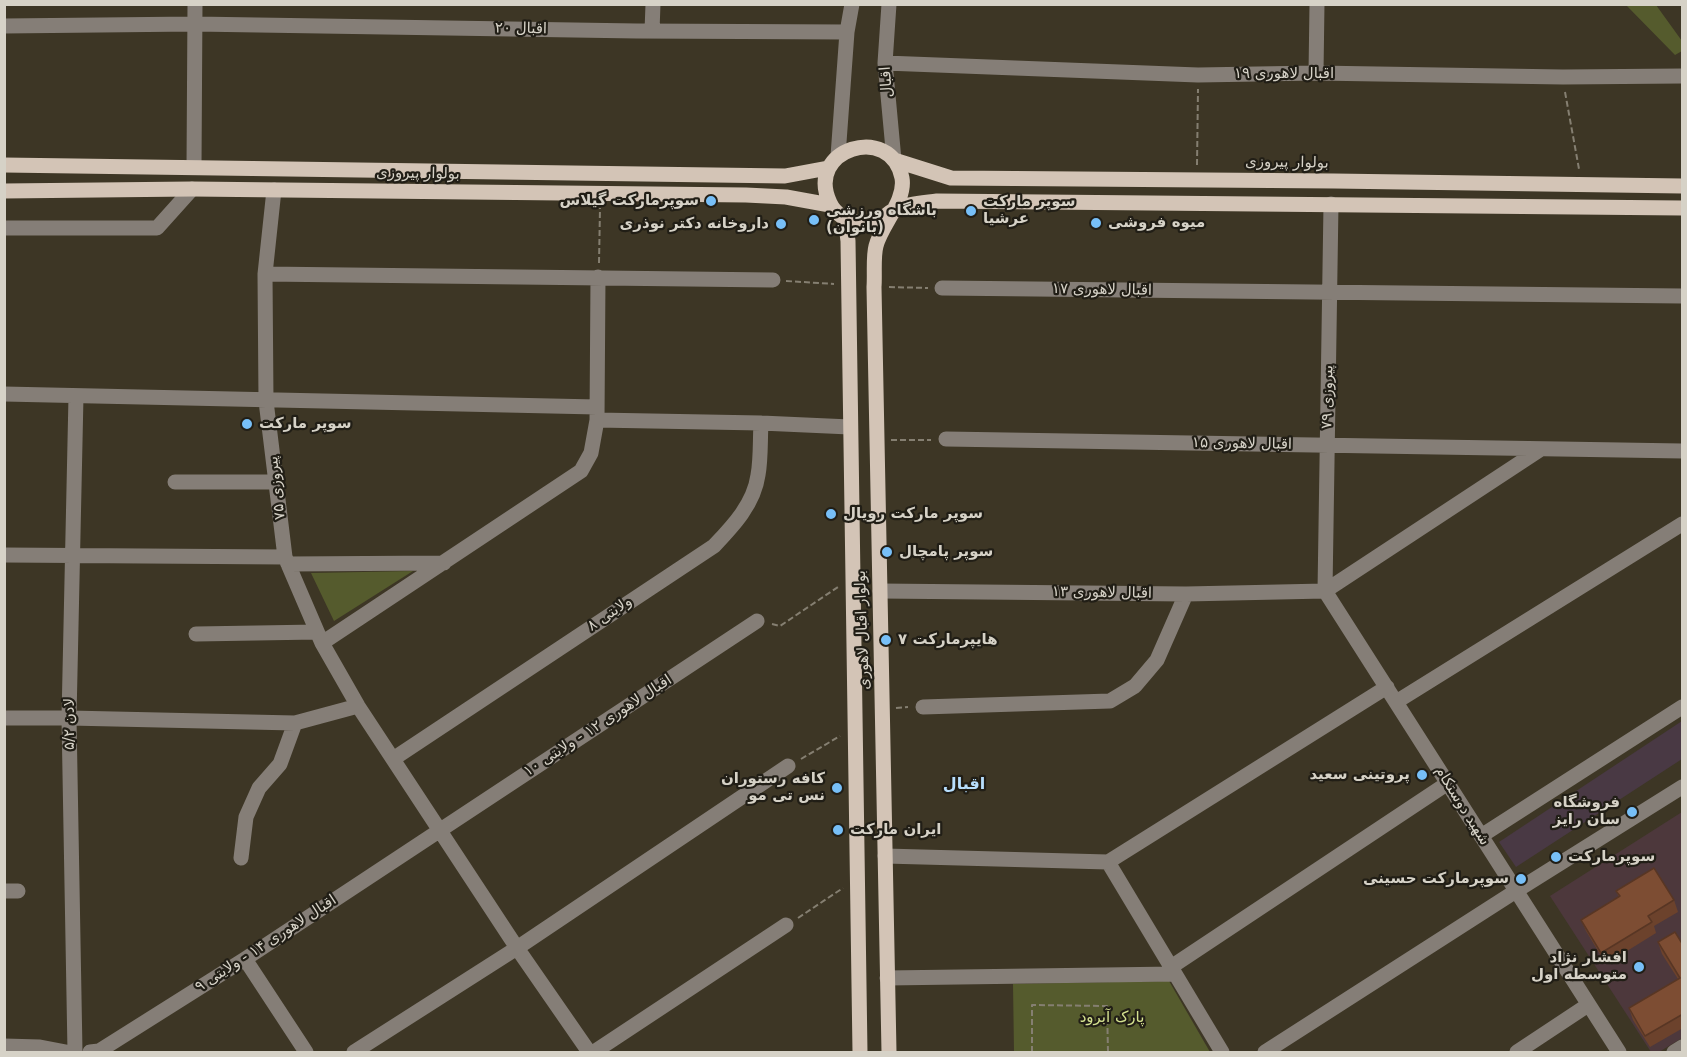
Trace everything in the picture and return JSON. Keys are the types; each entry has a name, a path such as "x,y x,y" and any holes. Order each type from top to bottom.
{"main road":[{"path":"893,210 901,194 900,170 894,160 882,150 868,146 852,148 838,156 828,168 825,190 830,205 845,218 856,223 868,223 881,219 893,210 937,201 1683,208"},
{"name":"بولوار پیروزی","path":"894,160 951,178 1683,186"},
{"name":"بولوار پیروزی","path":"4,165 785,176 828,168"},
{"name":"بولوار پیروزی","path":"4,190 192,189 746,195 786,197 830,205"},
{"name":"بولوار اقبال لاهوری","path":"889,1053 874,287 875,247 893,210"},
{"name":"بولوار اقبال لاهوری","path":"845,218 849,285 860,1053"},
{"path":"856,699 883,703"}],"street":[{"path":"194,167 195,4"},
{"path":"652,31 653,4"},
{"path":"838,156 847,32 852,4"},
{"name":"اقبال","path":"889,4 885,63 894,160"},
{"path":"1316,73 1317,4"},
{"name":"اقبال ۲۰","path":"4,26 195,24 847,32"},
{"name":"اقبال لاهوری ۱۹","path":"885,63 1198,75 1316,73 1563,77 1683,76"},
{"path":"4,228 157,228 192,189"},
{"name":"پیروزی ۷۵","path":"274,190 265,274 266,401 287,561 319,638 358,706 439,831 589,1053"},
{"name":"پیروزی ۷۹","path":"1325,591 1331,204"},
{"path":"265,274 773,280"},
{"path":"196,634 319,638 444,563 581,471 591,453 597,414 598,278"},
{"name":"اقبال لاهوری ۱۷","path":"942,288 1683,296"},
{"path":"4,394 266,401 850,427"},
{"name":"لادن ۵/۲","path":"75,1053 69,717 76,396"},
{"name":"ولایتی ۸","path":"393,759 714,546 732,527 750,501 758,476 761,423"},
{"name":"اقبال لاهوری ۱۵","path":"946,440 1683,451"},
{"path":"1325,591 1541,449"},
{"path":"175,482 276,482"},
{"path":"1396,702 1683,524"},
{"path":"4,555 444,563"},
{"name":"اقبال لاهوری ۱۳","path":"880,591 1186,594 1325,591"},
{"name":"شهید دوستکام","path":"1325,591 1619,1053"},
{"path":"923,707 1110,701 1135,686 1156,660 1186,594"},
{"name":"اقبال لاهوری ۱۲ - ولایتی ۱۰","path":"439,831 757,621"},
{"path":"885,856 1108,862 1387,687"},
{"path":"4,718 69,717 294,723 358,706"},
{"path":"1481,836 1683,707"},
{"path":"241,858 246,818 259,788 280,764 294,723"},
{"path":"354,1053 517,948 788,766"},
{"path":"887,978 1173,971 1448,783"},
{"path":"1265,1053 1516,891 1683,787"},
{"name":"اقبال لاهوری ۱۴ - ولایتی ۹","path":"90,1053 99,1051 245,959 439,831"},
{"path":"1108,862 1222,1053"},
{"path":"594,1053 786,925"},
{"path":"245,959 306,1053"},
{"path":"1517,1053 1588,1005"},
{"path":"4,1046 40,1047 66,1053"},
{"path":"1674,1053 1683,1047"}],"path":[{"path":"1197,180 1198,75"},
{"path":"1563,77 1582,186"},
{"path":"598,278 601,194"},
{"path":"773,280 849,285"},
{"path":"874,287 942,288"},
{"path":"877,441 946,440"},
{"path":"757,621 780,626 853,577"},
{"path":"883,703 923,707"},
{"path":"788,766 856,728"},
{"path":"786,925 858,878"},
{"path":"1032,1053 1032,1005 1107,1006 1108,1053"}],"shaded area":[{"path":"1682,721 1682,759 1516,867 1499,842"},
{"name":"افشار نژاد متوسطه اول","path":"1682,812 1682,1038 1659,1052 1651,1052 1550,896"}],"green space":[{"path":"1626,5 1656,5 1682,41 1682,51 1675,55"},
{"path":"413,571 334,621 311,573"},
{"name":"پارک آبرود","path":"1169,981 1210,1052 1014,1052 1013,984"}],"building":[{"path":"1654,868 1674,900 1648,916 1652,922 1601,953 1581,920 1620,896 1616,891"},
{"path":"1675,932 1683,945 1683,1014 1645,1036 1629,1008 1680,978 1658,942"}],"place":[{"name":"سوپرمارکت گیلاس","path":"711,201"},
{"name":"سوپر مارکت عرشیا","path":"971,211"},
{"name":"باشگاه ورزشی (بانوان)","path":"814,220"},
{"name":"میوه فروشی","path":"1096,223"},
{"name":"داروخانه دکتر نوذری","path":"781,224"},
{"name":"سوپر مارکت","path":"247,424"},
{"name":"سوپر مارکت رویال","path":"831,514"},
{"name":"سوپر‌ پامچال","path":"887,552"},
{"name":"هایپرمارکت ۷","path":"886,640"},
{"name":"پروتینی سعید","path":"1422,775"},
{"name":"كافه رستوران نس تى مو","path":"837,788"},
{"name":"فروشگاه سان رایز","path":"1632,812"},
{"name":"ایران مارکت","path":"838,830"},
{"name":"سوپرمارکت","path":"1556,857"},
{"name":"سوپرمارکت حسینی","path":"1521,879"},
{"name":"افشار نژاد متوسطه اول","path":"1639,967"}],"district":[{"name":"اقبال","path":"964,785"}]}
